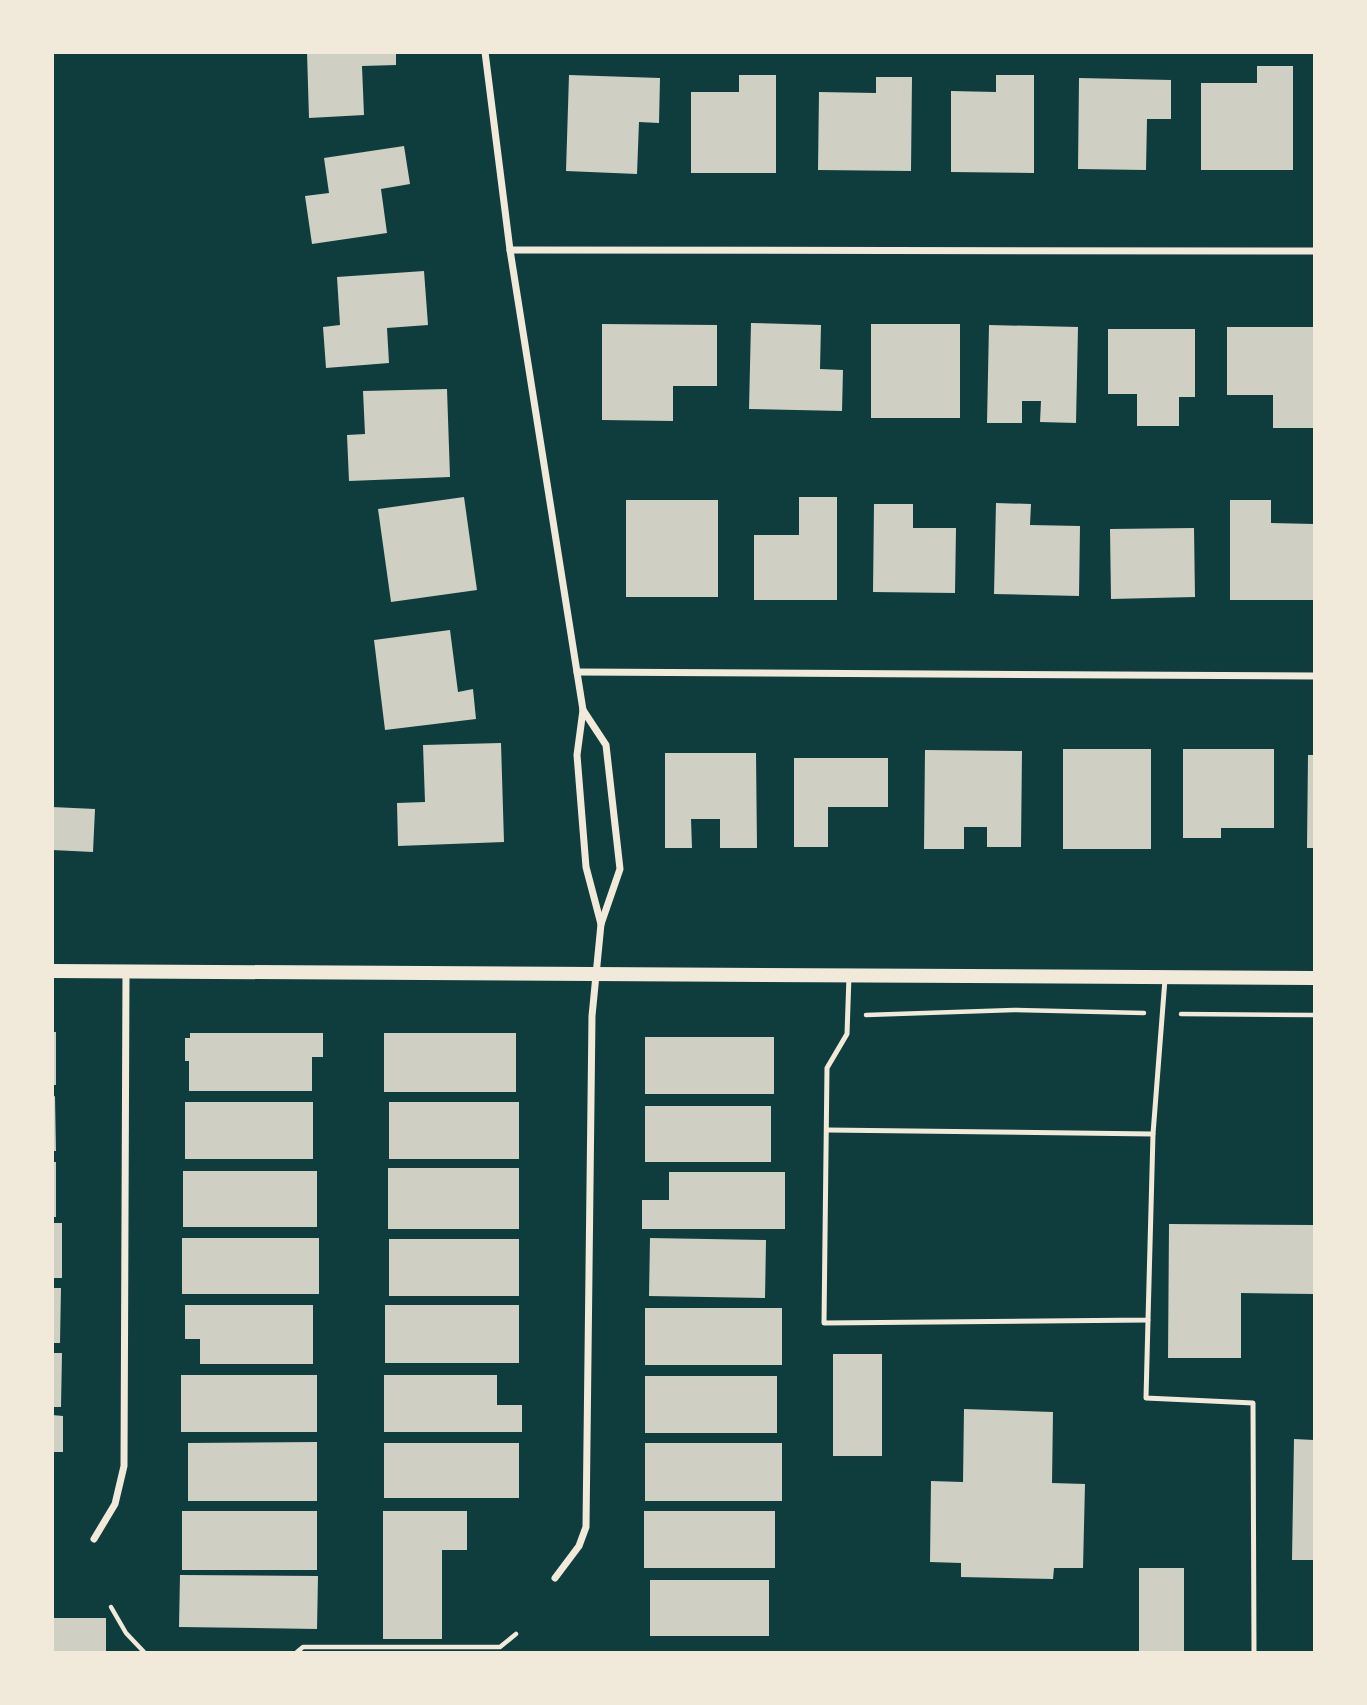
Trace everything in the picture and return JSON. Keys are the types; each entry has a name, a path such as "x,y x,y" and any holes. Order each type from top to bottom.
{"main road":[{"path":"52,971 1314,978"}],"street":[{"path":"485,52 510,250 583,710 577,755 586,867 601,924"},
{"path":"510,250 1314,251"},
{"path":"577,672 1314,676"},
{"path":"555,1578 579,1546 586,1527 592,1016 601,924 620,869 606,745 583,710"},
{"path":"94,1539 115,1504 124,1466 126,971"}],"lane":[{"path":"849,976 847,1034 827,1068 824,1323 1148,1320"},
{"path":"1165,977 1153,1134 1146,1398 1253,1403 1254,1653"},
{"path":"827,1130 1153,1134"}],"path":[{"path":"848,1016 1014,1010 1314,1015"},
{"path":"111,1607 126,1633 144,1653"},
{"path":"297,1653 303,1647 500,1647 516,1634"}],"building":[{"path":"307,52 396,52 396,65 362,66 364,115 309,118"},
{"path":"1257,66 1293,66 1293,170 1201,170 1201,83 1257,83"},
{"path":"569,75 660,78 659,123 639,122 637,174 566,171"},
{"path":"739,75 776,75 776,173 691,173 691,92 739,92"},
{"path":"996,75 1034,75 1034,173 951,172 951,91 996,92"},
{"path":"876,77 912,77 911,171 818,170 819,92 876,93"},
{"path":"1079,78 1171,80 1171,119 1147,119 1146,170 1078,169"},
{"path":"404,146 410,184 381,189 387,233 312,244 305,196 329,193 324,158"},
{"path":"424,271 428,325 387,328 389,363 326,368 323,327 340,325 337,277"},
{"path":"751,323 821,325 820,369 843,370 842,411 749,409"},
{"path":"602,324 717,325 717,386 673,386 673,421 602,420"},
{"path":"871,324 960,324 960,418 871,418"},
{"path":"989,325 1078,327 1076,423 1040,422 1041,401 1022,401 1022,423 987,423"},
{"path":"1227,327 1313,327 1313,428 1273,428 1273,395 1227,395"},
{"path":"1108,329 1195,329 1195,397 1179,397 1179,426 1137,426 1137,394 1108,394"},
{"path":"447,389 450,477 349,481 347,435 365,434 363,391"},
{"path":"464,497 477,590 391,602 378,509"},
{"path":"799,497 837,497 837,600 754,600 754,535 799,535"},
{"path":"626,500 718,500 718,597 626,597"},
{"path":"1230,500 1271,500 1271,523 1314,524 1314,600 1230,600"},
{"path":"996,503 1031,504 1030,525 1080,526 1079,596 994,594"},
{"path":"874,504 913,504 913,528 956,528 955,593 873,592"},
{"path":"1194,528 1195,597 1111,599 1110,529"},
{"path":"450,630 458,692 473,689 476,719 385,730 374,640"},
{"path":"501,743 504,842 398,846 397,803 425,802 423,745"},
{"path":"1063,749 1151,749 1151,849 1063,849"},
{"path":"1183,749 1274,749 1274,828 1221,828 1221,838 1183,838"},
{"path":"925,750 1022,751 1021,847 987,847 987,827 964,827 964,849 924,849"},
{"path":"665,753 756,753 757,848 720,848 720,819 691,819 692,848 665,848"},
{"path":"1308,755 1314,755 1314,848 1307,848"},
{"path":"794,758 888,758 888,807 828,807 828,847 794,847"},
{"path":"52,807 95,809 93,852 52,850"},
{"path":"52,1032 56,1032 56,1085 52,1085"},
{"path":"190,1033 323,1033 323,1057 312,1057 312,1091 189,1091 189,1061 185,1061 185,1038 190,1038"},
{"path":"384,1033 516,1033 516,1092 384,1092"},
{"path":"645,1037 774,1037 774,1094 645,1094"},
{"path":"55,1096 56,1151 52,1151 52,1097"},
{"path":"185,1102 313,1102 313,1159 185,1159"},
{"path":"389,1102 519,1102 519,1159 389,1159"},
{"path":"645,1106 771,1106 771,1162 645,1162"},
{"path":"52,1162 56,1162 56,1217 52,1217"},
{"path":"388,1168 519,1168 519,1229 388,1229"},
{"path":"183,1171 317,1171 317,1227 183,1227"},
{"path":"669,1172 785,1172 785,1229 642,1229 642,1200 669,1200"},
{"path":"52,1223 62,1223 62,1278 52,1278"},
{"path":"1169,1224 1314,1225 1314,1294 1241,1293 1241,1358 1168,1358"},
{"path":"182,1238 319,1238 319,1294 182,1294"},
{"path":"650,1238 766,1240 765,1298 649,1296"},
{"path":"389,1239 519,1239 519,1296 389,1296"},
{"path":"52,1288 61,1288 60,1343 52,1343"},
{"path":"185,1305 313,1305 313,1364 200,1364 200,1339 185,1339"},
{"path":"385,1305 519,1305 519,1363 385,1363"},
{"path":"645,1308 782,1308 782,1365 645,1365"},
{"path":"52,1353 62,1353 61,1407 52,1407"},
{"path":"833,1354 882,1354 882,1456 833,1456"},
{"path":"181,1375 317,1375 317,1432 181,1432"},
{"path":"384,1375 497,1375 497,1405 522,1405 522,1432 384,1432"},
{"path":"645,1376 777,1376 777,1433 645,1433"},
{"path":"964,1409 1053,1412 1052,1483 1085,1484 1083,1568 1054,1568 1053,1579 961,1577 961,1563 930,1562 931,1481 963,1482"},
{"path":"52,1415 63,1416 63,1452 52,1452"},
{"path":"1294,1439 1314,1440 1314,1560 1292,1560"},
{"path":"317,1442 317,1501 188,1501 188,1443"},
{"path":"384,1443 519,1443 519,1498 384,1498"},
{"path":"645,1443 782,1443 782,1501 645,1501"},
{"path":"182,1511 317,1511 317,1570 182,1570"},
{"path":"383,1511 467,1511 467,1550 442,1550 442,1639 383,1639"},
{"path":"644,1511 775,1511 775,1568 644,1568"},
{"path":"1139,1568 1184,1568 1184,1652 1139,1652"},
{"path":"180,1575 318,1576 317,1629 179,1627"},
{"path":"650,1580 769,1580 769,1636 650,1636"},
{"path":"52,1618 106,1618 106,1652 52,1652"}]}
